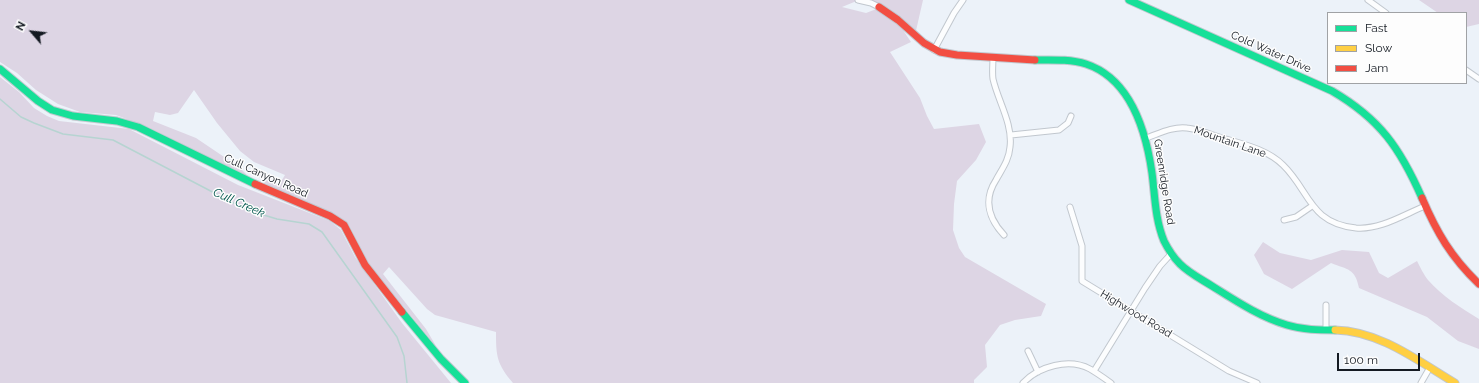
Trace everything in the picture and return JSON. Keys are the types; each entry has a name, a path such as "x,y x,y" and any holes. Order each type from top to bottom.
{"street":[{"name":"Greenridge Road","path":"858,0 879,7 900,21 921,42 934,50 947,54 993,58 1069,60 1101,71 1122,89 1136,114 1146,138 1152,171 1158,226 1171,254 1187,270 1266,317 1299,328 1351,331 1379,340 1396,348 1429,369 1455,383"},
{"path":"934,50 954,13 963,0"},
{"name":"Cold Water Drive","path":"1129,0 1332,91 1352,103 1380,128 1391,141 1407,166 1436,229 1451,254 1479,284"},
{"path":"1370,1 1385,12"},
{"path":"993,58 994,79 1011,135 1009,155 1006,164 992,187 989,209 995,226 1004,235"},
{"name":"Cull Canyon Road","path":"0,69 16,81 38,102 52,110 76,116 116,121 138,128 258,186 340,221 365,265 386,293 441,359 465,383"},
{"path":"1467,71 1479,79"},
{"path":"1011,135 1059,130 1068,123 1071,116"},
{"name":"Mountain Lane","path":"1146,138 1162,132 1186,128 1264,152 1286,167 1312,206 1324,216 1344,226 1364,228 1372,227 1425,206"},
{"path":"1284,220 1296,217 1312,206"},
{"name":"Highwood Road","path":"1070,207 1082,246 1082,281 1229,370 1257,383"},
{"path":"1094,372 1160,266 1171,254"},
{"path":"1326,305 1326,330"},
{"path":"1028,351 1038,372"},
{"path":"1023,383 1038,372 1052,366 1071,364 1089,368 1111,383"},
{"path":"1421,383 1429,369"}],"shaded area":[{"path":"0,0 859,0 842,7 866,13 879,8 903,30 911,42 890,52 920,98 934,129 979,124 986,142 976,160 957,181 953,230 959,248 965,257 1046,304 1041,316 1015,320 1000,325 985,345 987,367 974,380 974,383 513,383 498,360 496,332 435,315 427,309 389,267 383,274 426,329 436,346 370,266 349,225 334,214 284,194 265,183 255,174 257,172 279,185 285,175 254,162 240,151 217,123 194,90 178,113 170,115 155,112 153,121 196,138 239,167 250,178 150,128 116,115 80,112 58,104 36,90 17,73 0,62"},
{"path":"866,0 923,0 915,35"},
{"path":"1419,0 1479,0 1479,24 1467,27 1467,12 1437,12"},
{"path":"0,77 19,92 34,108 47,116 59,121 129,129 238,185 330,221 341,230 355,257 402,323 451,383 0,383"},
{"path":"1263,242 1280,253 1311,260 1342,250 1369,252 1379,273 1388,278 1417,261 1425,276 1433,286 1465,311 1479,319 1479,349 1458,341 1427,317 1359,288 1353,273 1331,263 1292,289 1264,274 1254,255"}],"waterway":[{"name":"Cull Creek","path":"0,99 21,117 34,123 63,134 113,140 247,210 277,219 309,224 322,232 397,337 404,356 407,383"}],"traffic: fast":[{"path":"1129,0 1332,91 1349,102 1363,112 1387,136 1405,164 1422,198"},
{"path":"1035,60 1080,62 1086,64 1102,71 1114,81 1125,94 1134,108 1145,140 1152,173 1157,216 1161,233 1164,241 1177,261 1195,276 1267,318 1299,328 1335,330"},
{"path":"0,69 38,101 52,110 73,116 117,121 138,127 255,184"},
{"path":"402,312 441,359 465,383"}],"traffic: slow":[{"path":"1335,330 1352,332 1383,341 1413,357 1455,383"}],"traffic: jam":[{"path":"879,7 898,20 924,43 940,52 957,55 1035,60"},
{"path":"255,184 330,216 344,225 365,265 402,312"},
{"path":"1422,198 1433,222 1446,244 1460,264 1479,284"}]}
